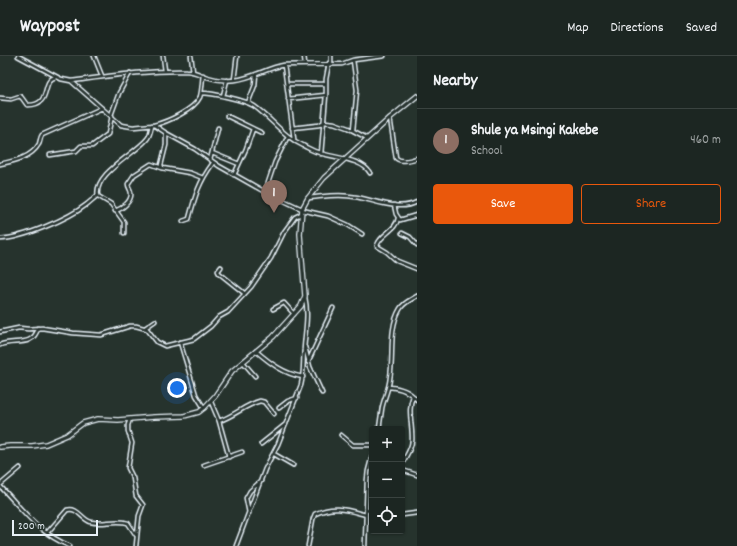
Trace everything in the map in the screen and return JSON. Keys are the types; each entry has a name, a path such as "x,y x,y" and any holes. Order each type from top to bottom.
{"street":[{"path":"18,56 58,77 71,81 111,116 125,126 133,127 153,125 167,121 182,113 196,102 201,93 203,75"},
{"path":"94,56 102,76"},
{"path":"163,56 165,71"},
{"path":"191,56 193,72"},
{"path":"234,80 236,56"},
{"path":"304,56 305,64"},
{"path":"321,154 326,84 331,56"},
{"path":"71,81 130,73 165,71 193,72 216,79 234,80 243,79 275,66 330,63 342,64 353,60 384,56"},
{"path":"353,60 357,90 353,130"},
{"path":"284,65 294,140"},
{"path":"50,156 76,151 81,146 94,145 106,137 119,93 130,73"},
{"path":"248,103 255,85 256,74"},
{"path":"0,98 11,99 20,96 27,105 32,105 45,97 48,84 52,79 58,77"},
{"path":"223,96 227,80"},
{"path":"287,84 326,84"},
{"path":"201,93 223,96 248,103 301,145 321,154 363,165 370,173"},
{"path":"288,99 326,95"},
{"path":"236,546 266,466 274,454 303,378 307,316 300,234 302,211 308,198 324,178 367,138 417,96"},
{"path":"0,164 25,157 39,144 42,135 102,108"},
{"path":"227,116 253,130 262,133"},
{"path":"390,118 396,158 401,161 417,158"},
{"path":"292,128 320,125 324,122 340,124 367,138"},
{"path":"153,125 195,149 213,163 265,192 302,211 328,216 348,225 362,234"},
{"path":"0,239 10,238 32,231 74,213 86,205 98,195 99,184 105,176 148,139 153,125"},
{"path":"210,160 218,128"},
{"path":"234,175 249,144 253,130"},
{"path":"162,168 161,165 166,145 166,133"},
{"path":"265,192 275,162 288,136"},
{"path":"212,153 239,165"},
{"path":"115,211 123,208 129,199 131,193 128,184 131,178 152,163 162,168 190,173 203,178"},
{"path":"183,221 189,219 194,198 203,178 213,163"},
{"path":"98,195 111,204 124,222 124,233"},
{"path":"308,198 348,196 394,205 410,205 417,202"},
{"path":"394,205 398,218 396,224 385,234 377,246 397,261 417,269"},
{"path":"0,332 21,328 38,328 92,335 106,334 133,326 145,328 161,345 169,345 196,338 212,326 219,317 229,311 254,283 284,232 295,217 302,211"},
{"path":"398,218 403,220 417,215"},
{"path":"402,233 410,237 417,245"},
{"path":"221,267 218,271 219,273 244,294"},
{"path":"0,448 46,444 67,435 83,423 93,420 184,416 199,412 211,402 230,374 256,350 273,337 301,306 305,296"},
{"path":"379,426 382,407 389,387 392,365 393,334 396,319 401,307 417,296"},
{"path":"273,309 284,303 294,314"},
{"path":"308,362 333,308"},
{"path":"145,328 155,321"},
{"path":"0,345 26,341 35,336 38,328"},
{"path":"180,342 196,395 204,408"},
{"path":"304,344 308,362 322,393"},
{"path":"256,350 272,365 291,375 303,378"},
{"path":"243,362 255,376"},
{"path":"389,387 404,389 417,400"},
{"path":"403,462 410,449 412,439 410,405 413,396"},
{"path":"279,408 288,401 296,398"},
{"path":"219,421 229,418 260,400 264,402 274,414"},
{"path":"211,402 219,421 229,457"},
{"path":"131,419 128,425 128,431 132,443 128,468 136,496 143,505 139,516 136,546"},
{"path":"261,444 286,424"},
{"path":"341,435 353,445 369,445"},
{"path":"204,465 242,452"},
{"path":"274,454 292,465"},
{"path":"365,546 368,471 370,462"},
{"path":"20,468 0,486 16,505 47,533 70,546"},
{"path":"405,471 417,475"},
{"path":"249,513 246,498 262,480"},
{"path":"308,546 313,519 316,514 326,509 337,508 366,515"},
{"path":"47,533 67,510 71,509 75,510 91,522 128,523 137,536"},
{"path":"405,515 417,513"}],"place":[{"name":"Shule ya Msingi Kakebe","path":"274,213"}]}
